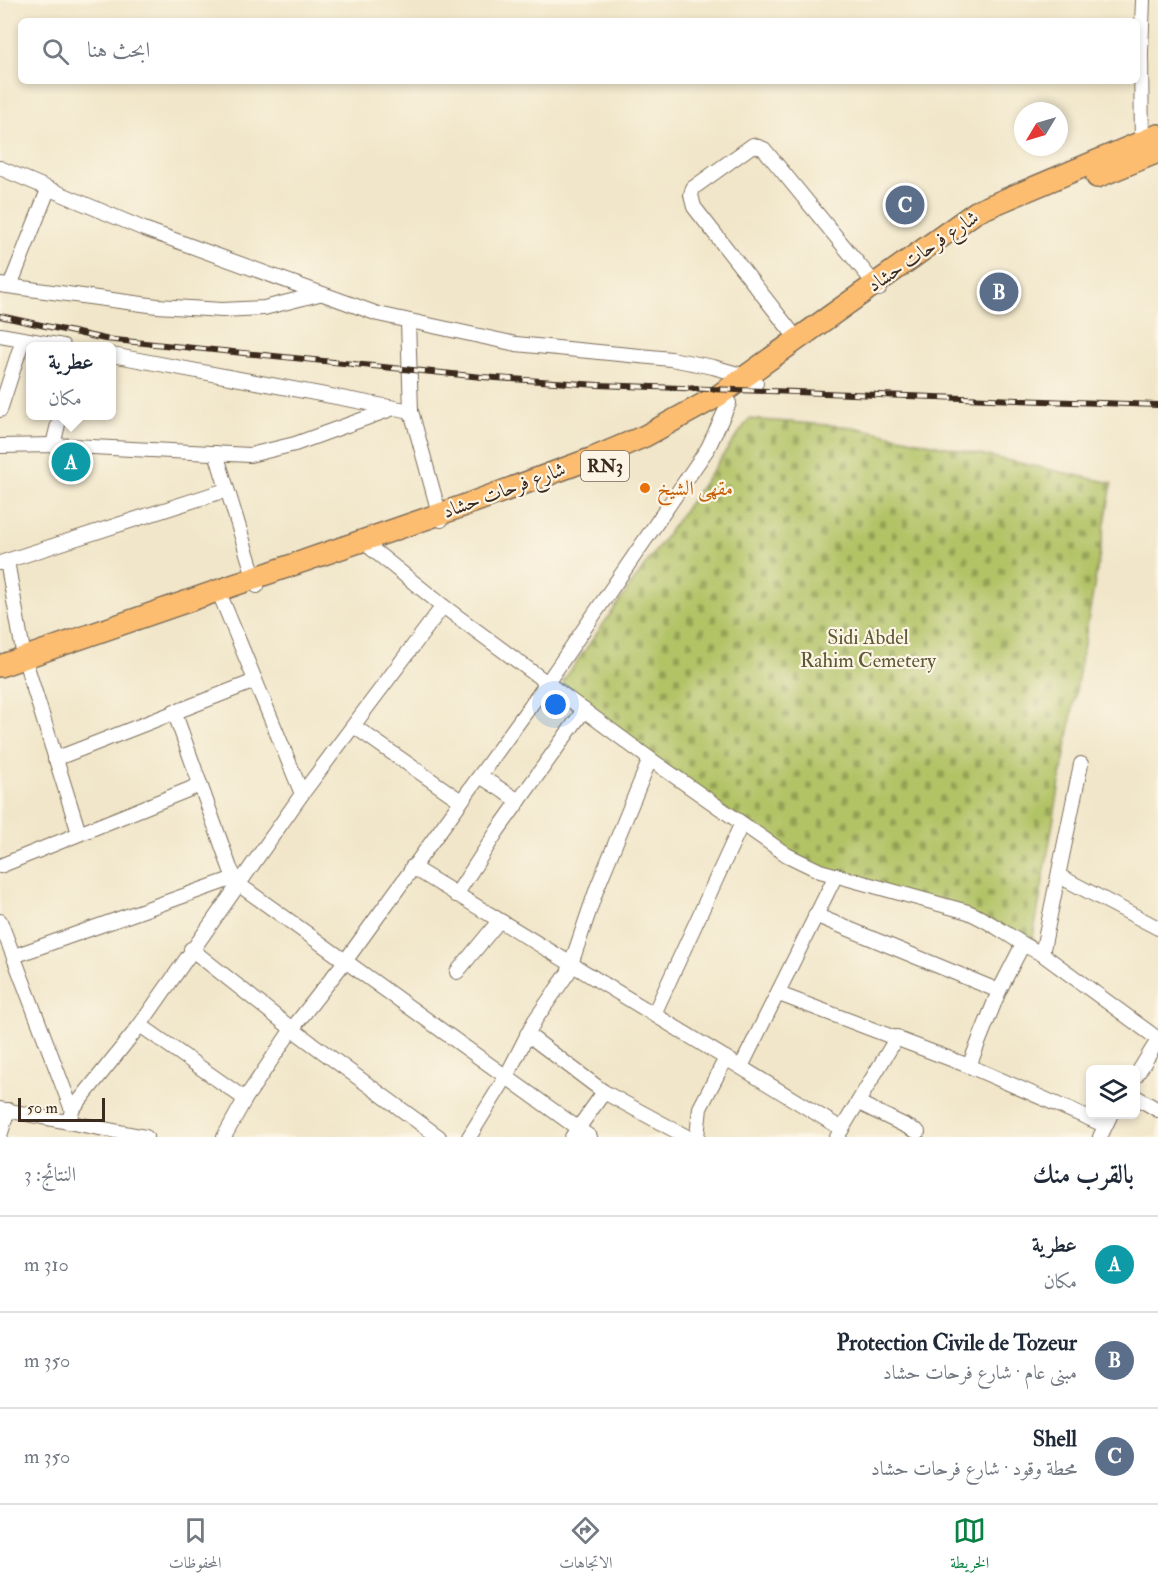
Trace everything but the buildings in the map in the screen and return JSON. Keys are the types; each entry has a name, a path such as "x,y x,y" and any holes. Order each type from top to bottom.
{"main road":[{"name":"شارع فرحات حشاد","path":"751,380 797,339 976,225 1150,146"},
{"name":"شارع فرحات حشاد","path":"0,666 25,662 440,519 603,467 679,433 723,399 810,341 878,287"},
{"name":"شارع فرحات حشاد","path":"0,678 25,662"}],"street":[{"path":"1143,0 1150,146"},
{"path":"797,339 694,207 691,199 693,188 753,145 764,149 878,287"},
{"path":"0,168 144,229 319,294 408,322 516,344 671,359 751,380"},
{"path":"48,190 5,286 157,306 222,310 264,308 319,294"},
{"path":"408,322 411,411 440,519"},
{"path":"0,335 40,342"},
{"path":"0,410 23,339"},
{"path":"116,357 411,411"},
{"path":"224,1137 245,1099 292,1029 346,960 547,683 708,448 723,399"},
{"path":"0,446 53,445 250,455 269,452 394,408"},
{"path":"53,445 59,420"},
{"path":"216,453 255,582"},
{"path":"79,833 25,662 4,562 226,489"},
{"path":"368,545 443,606 650,759 741,825 802,864 968,912 1006,931 1022,946 1042,954 1158,1040 1140,1069"},
{"path":"220,596 302,794"},
{"path":"70,1116 140,1025 236,881 355,727 443,606"},
{"path":"55,759 255,681"},
{"path":"456,895 584,710"},
{"path":"174,711 236,881 506,1077 575,1133 590,1137"},
{"path":"355,727 461,801"},
{"path":"469,1137 506,1077 527,1034 565,978 597,888 650,759"},
{"path":"1042,954 1081,764"},
{"path":"480,776 519,801"},
{"path":"0,866 200,785"},
{"path":"654,1014 741,825"},
{"path":"412,867 741,1067 840,1133 897,1037"},
{"path":"741,1067 836,875"},
{"path":"1059,876 1158,928"},
{"path":"14,956 236,881"},
{"path":"815,915 999,991"},
{"path":"0,921 70,1116"},
{"path":"457,972 500,921"},
{"path":"969,1066 999,991 1022,946"},
{"path":"191,949 292,1029 438,1137"},
{"path":"779,994 969,1066 1105,1126"},
{"path":"140,1025 245,1099"},
{"path":"527,1034 604,1092 687,1137"},
{"path":"697,1137 700,1108 726,1058"},
{"path":"575,1133 604,1092"},
{"path":"1140,1099 1158,1110"},
{"path":"859,1103 920,1135"},
{"path":"0,1137 4,1109 70,1116 146,1137"}],"green space":[{"name":"Sidi Abdel Rahim Cemetery","path":"749,419 853,427 1112,483 1033,938 802,864 564,694 563,681"}],"railway":[{"path":"0,316 105,339 482,377 598,385 1158,405"}],"place":[{"name":"Shell","path":"905,205"},
{"name":"Protection Civile de Tozeur","path":"999,292"},
{"name":"عطرية","path":"71,462"},
{"name":"مقهى الشيخ","path":"645,488"}]}
